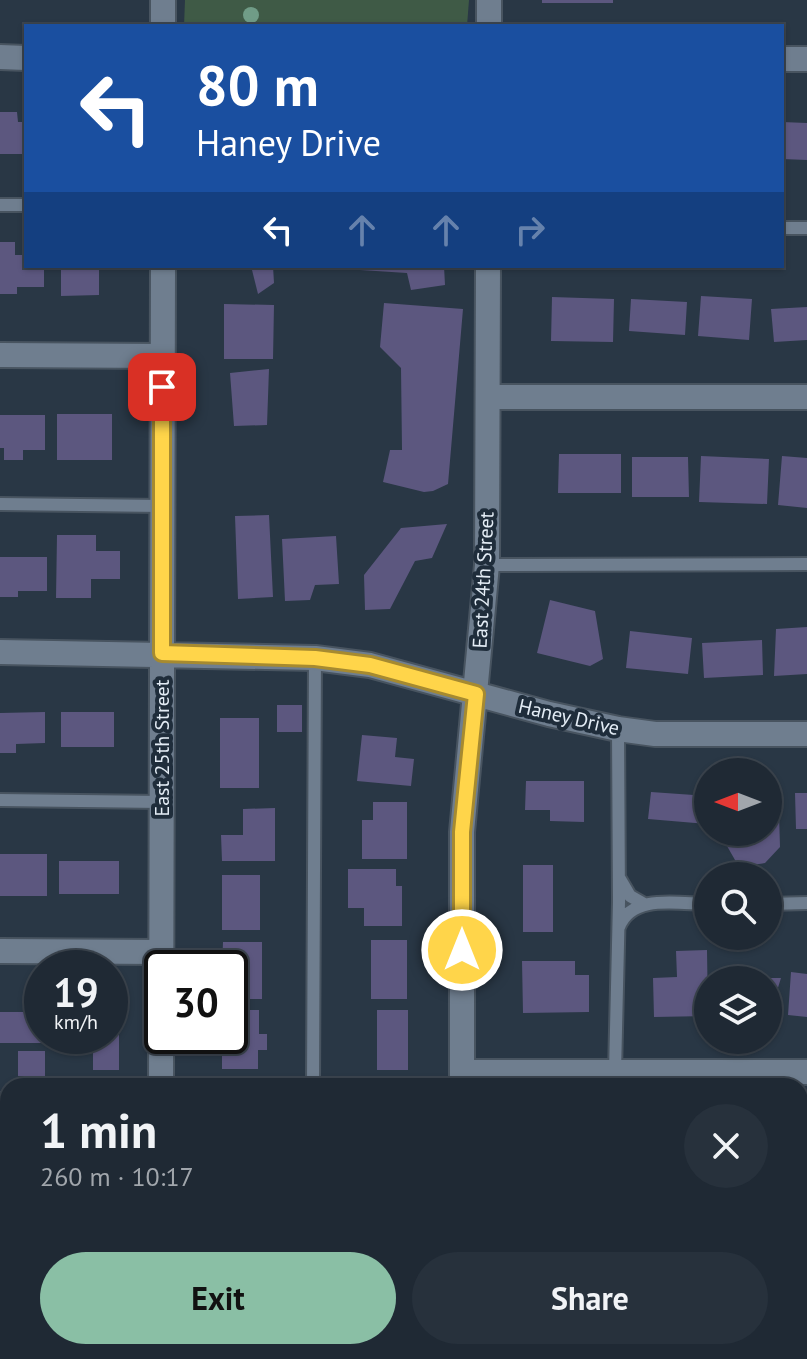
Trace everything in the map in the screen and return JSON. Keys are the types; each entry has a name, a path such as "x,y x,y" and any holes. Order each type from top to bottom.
{"street":[{"path":"163,0 163,24"},
{"path":"489,0 489,24"},
{"path":"0,57 24,58"},
{"path":"784,59 807,59"},
{"name":"East 25th Street","path":"161,950 163,268"},
{"name":"East 24th Street","path":"462,1078 462,832 487,565 488,268"},
{"path":"0,355 162,356"},
{"path":"488,397 807,397"},
{"name":"Haney Drive","path":"0,652 315,658 370,665 549,714 618,729 655,734 807,734"},
{"path":"0,951 144,952"},
{"name":"East 25th Street","path":"161,1054 161,1078"},
{"path":"484,1078 615,1072 807,1072"}],"lane":[{"path":"0,205 24,205"},
{"path":"784,228 807,228"},
{"path":"0,504 162,506"},
{"path":"487,565 807,564"},
{"path":"313,1078 315,658"},
{"path":"615,1072 619,902 618,729"},
{"path":"0,800 162,802"},
{"path":"617,869 626,892 644,904"},
{"path":"782,904 807,903"},
{"path":"617,942 622,920 630,911 644,904 694,904"}],"green space":[{"path":"185,0 469,0 467,24 184,24"}],"building":[{"path":"542,0 613,0 613,3 542,3"},
{"path":"0,112 17,112 18,122 24,122 24,154 0,154"},
{"path":"784,122 807,123 807,160 784,159"},
{"path":"0,242 15,242 15,255 24,255 24,268 44,268 44,287 17,287 17,294 0,294"},
{"path":"61,268 99,268 99,295 61,296"},
{"path":"252,268 273,268 274,283 258,294"},
{"path":"444,268 445,285 411,290 407,273 360,270"},
{"path":"701,296 752,299 749,340 698,336"},
{"path":"552,297 614,299 613,342 551,341"},
{"path":"631,299 687,302 685,335 629,331"},
{"path":"384,303 463,309 448,484 433,491 424,492 383,482 390,450 402,450 401,368 380,347"},
{"path":"224,304 274,305 273,359 224,359"},
{"path":"807,307 807,340 774,342 771,309"},
{"path":"269,369 267,425 234,426 230,373"},
{"path":"57,414 112,414 112,460 57,460"},
{"path":"0,415 45,415 45,450 23,450 23,460 4,460 4,448 0,448"},
{"path":"559,454 621,454 621,493 558,493"},
{"path":"701,456 769,459 767,504 699,502"},
{"path":"782,456 807,458 807,508 778,505"},
{"path":"632,457 688,457 689,497 632,497"},
{"path":"269,515 273,597 238,599 235,516"},
{"path":"447,524 432,558 415,561 390,609 365,610 364,575 401,528"},
{"path":"57,535 96,535 96,551 120,551 120,579 91,579 91,598 56,598"},
{"path":"336,536 339,584 315,585 310,600 285,601 282,539"},
{"path":"0,557 47,557 47,591 18,591 18,597 0,597"},
{"path":"550,600 595,611 603,659 590,666 537,653"},
{"path":"807,627 807,674 774,676 776,629"},
{"path":"630,631 692,638 688,674 626,668"},
{"path":"762,640 763,675 704,678 702,643"},
{"path":"277,705 302,705 302,732 277,732"},
{"path":"45,712 45,743 16,744 16,753 0,753 0,713"},
{"path":"61,712 114,712 114,747 61,747"},
{"path":"220,718 259,718 259,788 220,788"},
{"path":"362,735 397,738 395,757 414,759 411,786 357,781"},
{"path":"526,781 584,781 584,822 550,821 550,810 525,810"},
{"path":"651,792 694,795 694,823 648,819"},
{"path":"795,793 807,793 807,829 796,829"},
{"path":"373,802 407,802 407,859 362,859 362,820 373,820"},
{"path":"275,808 275,861 222,861 221,835 243,835 243,809"},
{"path":"727,846 780,846 766,862 736,862"},
{"path":"0,854 47,854 47,896 0,896"},
{"path":"59,861 119,861 119,894 59,894"},
{"path":"523,865 553,865 553,932 523,932"},
{"path":"348,869 396,869 396,886 402,886 402,926 364,926 364,908 348,908"},
{"path":"222,875 260,875 260,930 222,930"},
{"path":"371,940 407,940 407,999 371,999"},
{"path":"223,942 262,942 262,999 248,999 248,950 223,950"},
{"path":"707,950 707,966 694,966 694,1016 654,1017 653,978 677,977 676,951"},
{"path":"522,961 575,961 575,975 589,975 589,1012 523,1013"},
{"path":"791,972 807,974 807,1017 788,1015"},
{"path":"248,1010 259,1010 259,1034 267,1034 267,1050 258,1050 258,1069 222,1069 222,1054 248,1054"},
{"path":"377,1010 408,1010 408,1070 377,1070"},
{"path":"0,1012 24,1012 24,1043 0,1043"},
{"path":"18,1051 45,1054 45,1076 18,1076"},
{"path":"93,1054 119,1054 119,1070 93,1070"}],"route":[{"path":"162,387 162,653 315,658 370,665 476,694 462,832 462,950"}]}
